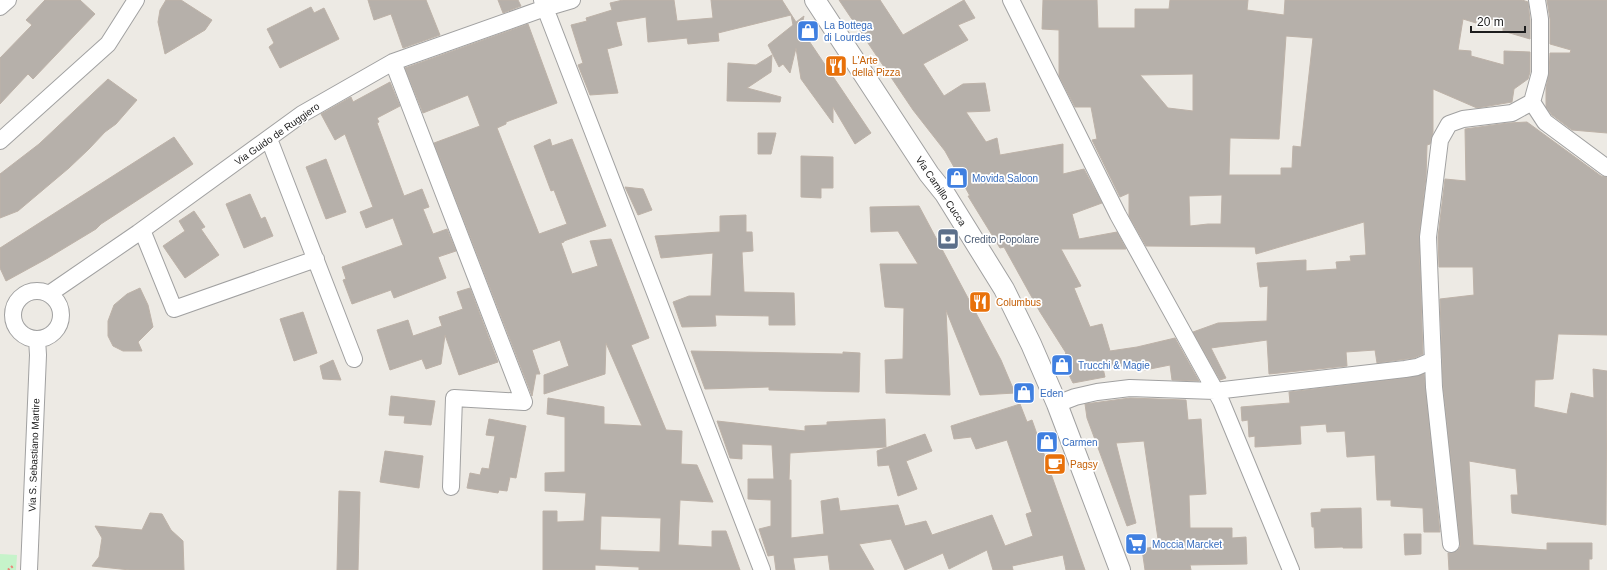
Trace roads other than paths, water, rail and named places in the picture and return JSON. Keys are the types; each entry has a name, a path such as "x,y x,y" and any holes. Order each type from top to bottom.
{"street":[{"path":"0,7 8,0"},
{"path":"0,141 108,44 136,0"},
{"name":"Via Guido de Ruggiero","path":"49,294 142,230 302,114 393,62 544,4 572,0"},
{"name":"Via Camillo Cucca","path":"815,0 929,174 945,194 1004,289 1031,344 1057,404 1120,570"},
{"path":"1011,0 1118,215 1221,401 1291,570"},
{"path":"1451,544 1432,360 1428,237 1440,140 1449,124 1463,119 1512,113 1532,102 1540,73 1540,19 1537,0"},
{"path":"544,4 762,570"},
{"path":"393,62 524,402 454,398 451,487"},
{"path":"1532,102 1545,122 1607,168"},
{"path":"269,139 354,359"},
{"path":"142,230 174,309 316,259"},
{"path":"42,291 49,294 55,299 59,306 60,322 52,334 44,338 37,339 23,335 6,316 13,310 16,303 27,293 42,291"},
{"name":"Via S. Sebastiano Martire","path":"29,570 38,355 37,339"},
{"path":"1057,404 1075,397 1130,388 1215,391 1405,369 1417,367 1432,360"}],"place":[{"name":"La Bottega di Lourdes","path":"808,31"},
{"name":"L'Arte della Pizza","path":"836,66"},
{"name":"Movida Saloon","path":"957,178"},
{"name":"Credito Popolare","path":"948,239"},
{"name":"Columbus","path":"980,302"},
{"name":"Trucchi & Magie","path":"1062,365"},
{"name":"Eden","path":"1024,393"},
{"name":"Carmen","path":"1047,442"},
{"name":"Pagsy","path":"1055,464"},
{"name":"Moccia Marcket","path":"1136,544"}]}
